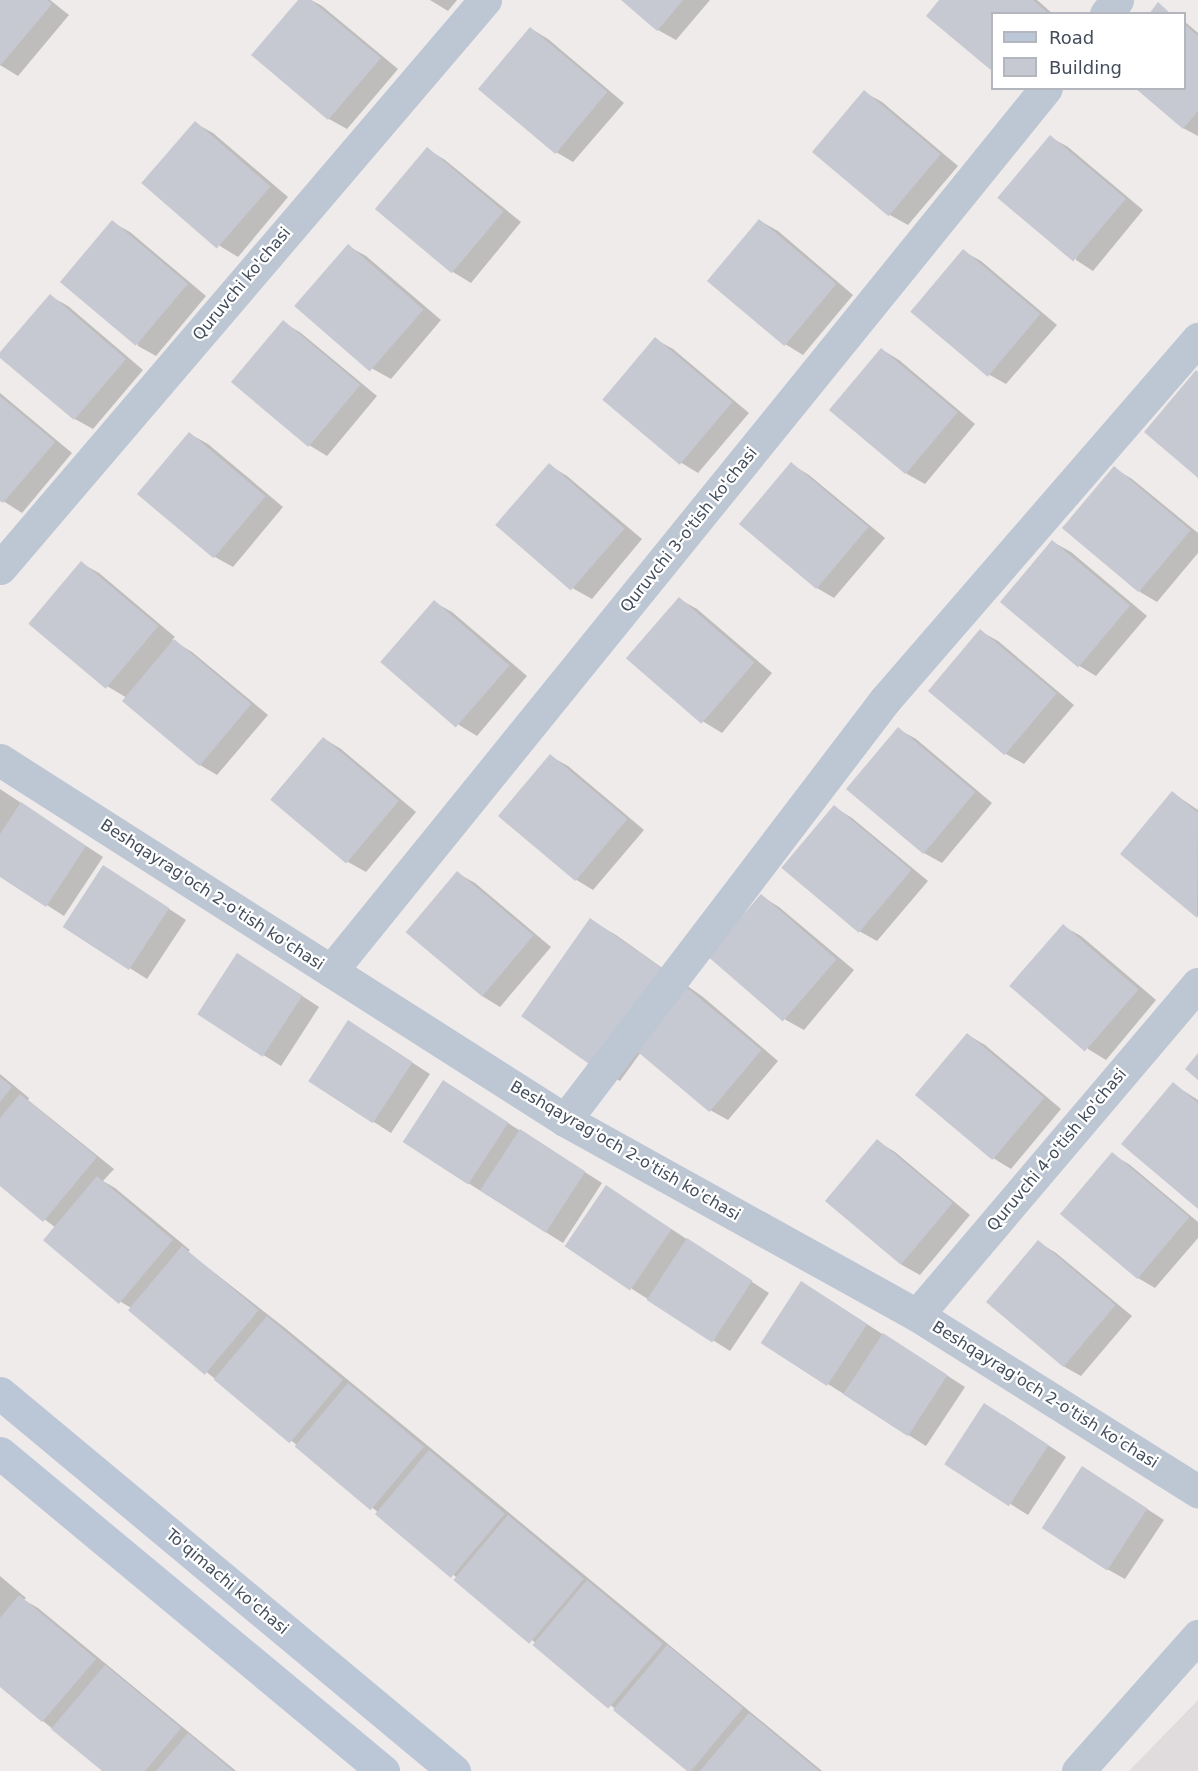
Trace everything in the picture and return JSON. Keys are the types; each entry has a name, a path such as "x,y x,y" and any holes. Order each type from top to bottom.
{"main road":[{"name":"To'qimachi ko'chasi","path":"0,1393 454,1771"},
{"path":"0,1453 383,1771"}],"street":[{"name":"Quruvchi ko'chasi","path":"0,568 485,0"},
{"path":"1108,12 1117,0"},
{"name":"Quruvchi 3-o'tish ko'chasi","path":"332,971 1044,90"},
{"path":"565,1120 885,700 1198,339"},
{"name":"Beshqayrag'och 2-o'tish ko'chasi","path":"0,759 565,1120 917,1315 1198,1491"},
{"name":"Quruvchi 4-o'tish ko'chasi","path":"917,1315 1198,984"},
{"path":"1078,1771 1198,1636"}],"shaded area":[{"path":"1198,1700 1198,1771 1129,1771"}],"building":[{"path":"0,0 47,0 52,4 0,66"},
{"path":"298,0 311,0 381,58 328,120 251,55"},
{"path":"621,0 683,0 657,31"},
{"path":"939,0 1033,0 1047,12 991,12 991,70 926,16"},
{"path":"1158,2 1169,12 1150,12"},
{"path":"1186,26 1198,36 1198,111 1183,129 1137,90 1186,90"},
{"path":"530,27 607,92 555,154 478,89"},
{"path":"864,90 941,154 889,216 812,152"},
{"path":"195,121 270,187 217,248 141,183"},
{"path":"1050,135 1126,199 1073,261 997,198"},
{"path":"427,147 504,211 452,273 375,209"},
{"path":"759,219 836,284 784,346 707,281"},
{"path":"112,220 188,284 136,346 60,282"},
{"path":"348,244 423,310 370,371 294,306"},
{"path":"963,249 1040,314 988,377 910,312"},
{"path":"50,294 126,359 74,420 0,358 0,352"},
{"path":"283,320 360,385 308,447 231,382"},
{"path":"655,337 732,402 680,465 602,400"},
{"path":"881,348 958,412 906,474 829,410"},
{"path":"1196,370 1198,372 1198,478 1144,432"},
{"path":"0,396 55,442 3,503 0,501"},
{"path":"189,432 266,496 214,558 137,494"},
{"path":"791,462 868,527 816,589 739,524"},
{"path":"549,463 624,529 571,590 495,525"},
{"path":"1114,466 1191,530 1139,592 1062,528"},
{"path":"1052,540 1130,606 1078,668 1000,602"},
{"path":"81,561 158,626 106,689 28,624"},
{"path":"679,597 754,663 701,724 626,658"},
{"path":"434,600 509,666 456,727 380,662"},
{"path":"980,629 1057,693 1005,755 928,691"},
{"path":"174,639 251,704 199,766 122,701"},
{"path":"898,727 975,792 923,854 846,789"},
{"path":"323,737 399,801 346,863 270,800"},
{"path":"550,754 627,819 575,881 498,816"},
{"path":"1172,791 1198,813 1197,918 1120,854"},
{"path":"21,802 86,846 46,907 0,877 0,834"},
{"path":"834,805 911,870 859,933 781,868"},
{"path":"103,865 169,908 129,970 63,927"},
{"path":"457,871 534,935 482,997 406,932"},
{"path":"761,894 836,960 783,1021 707,956"},
{"path":"590,918 664,970 595,1068 521,1016"},
{"path":"1063,924 1138,990 1085,1051 1009,986"},
{"path":"237,953 302,995 263,1057 197,1014"},
{"path":"684,985 761,1050 709,1112 632,1047"},
{"path":"348,1020 413,1062 373,1123 308,1081"},
{"path":"967,1033 1044,1098 992,1160 915,1095"},
{"path":"1198,1053 1198,1080 1185,1069"},
{"path":"0,1077 12,1087 0,1102"},
{"path":"443,1080 508,1122 468,1185 403,1142"},
{"path":"1173,1082 1198,1103 1198,1209 1121,1144"},
{"path":"20,1094 97,1157 43,1222 0,1186 0,1118"},
{"path":"520,1129 585,1171 546,1233 480,1190"},
{"path":"877,1139 953,1203 901,1265 825,1201"},
{"path":"1112,1152 1189,1217 1137,1279 1060,1214"},
{"path":"97,1176 173,1240 119,1304 43,1240"},
{"path":"606,1185 671,1229 630,1291 565,1246"},
{"path":"687,1238 752,1280 712,1343 647,1300"},
{"path":"1038,1240 1115,1305 1063,1367 986,1302"},
{"path":"182,1246 259,1310 205,1375 128,1310"},
{"path":"801,1281 867,1324 827,1386 761,1343"},
{"path":"267,1316 343,1380 289,1443 214,1380"},
{"path":"883,1333 948,1375 908,1436 843,1394"},
{"path":"348,1383 424,1447 370,1510 295,1447"},
{"path":"984,1403 1049,1445 1009,1506 944,1464"},
{"path":"429,1450 505,1514 451,1578 375,1514"},
{"path":"1082,1466 1147,1508 1107,1571 1042,1528"},
{"path":"508,1515 584,1579 529,1644 453,1580"},
{"path":"587,1580 663,1644 608,1709 532,1645"},
{"path":"19,1595 96,1659 42,1722 0,1687 0,1618"},
{"path":"667,1645 743,1708 691,1771 687,1771 613,1710"},
{"path":"105,1665 181,1728 145,1771 102,1771 51,1729"},
{"path":"749,1713 819,1771 700,1771"},
{"path":"188,1733 233,1771 156,1771"}]}
